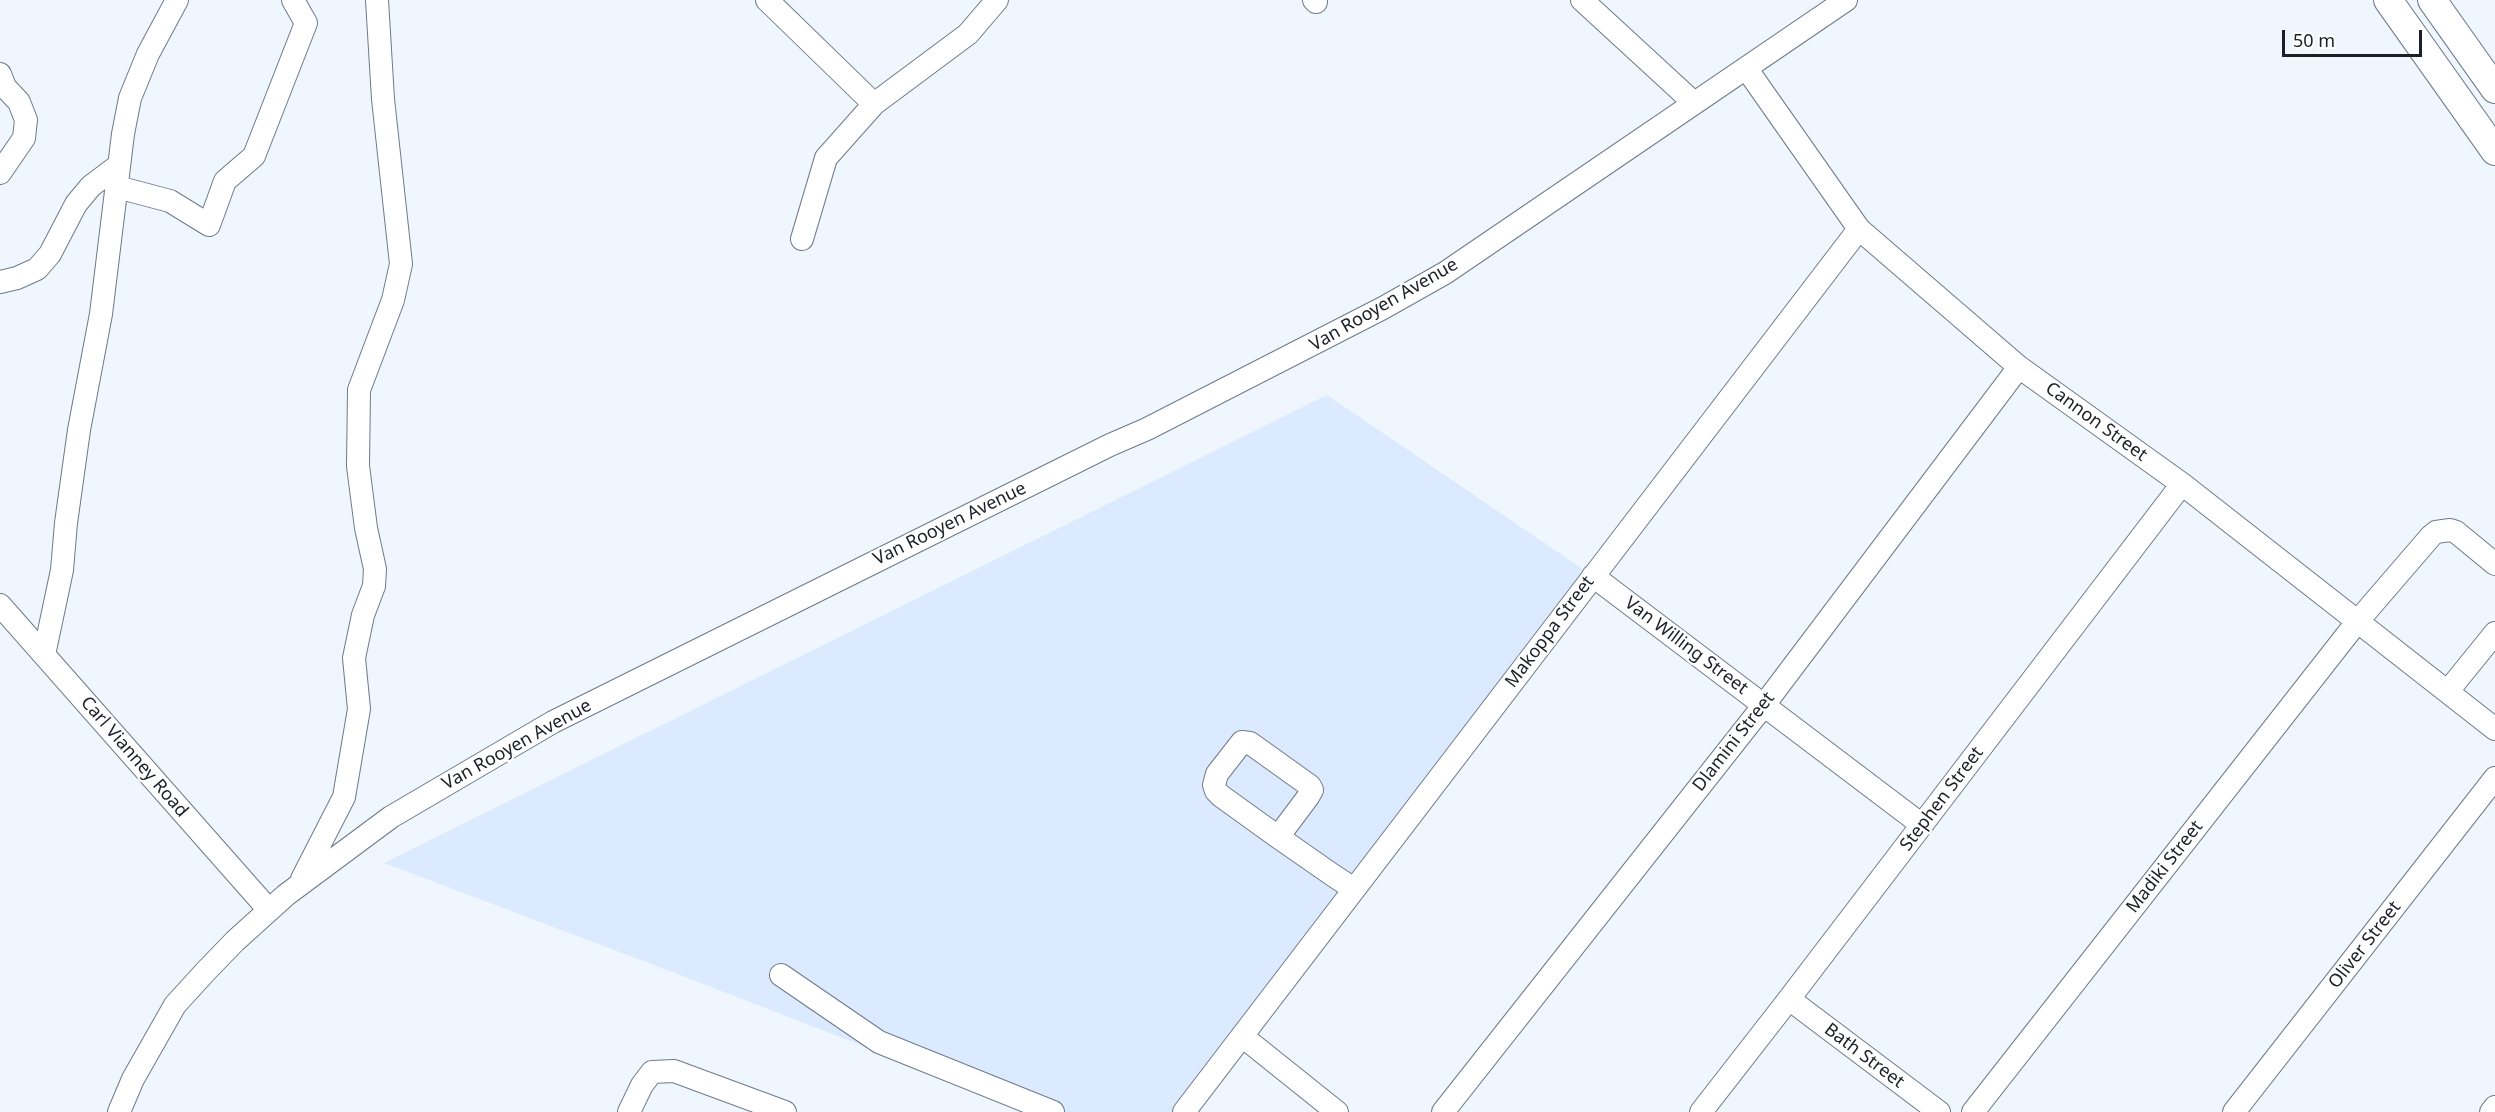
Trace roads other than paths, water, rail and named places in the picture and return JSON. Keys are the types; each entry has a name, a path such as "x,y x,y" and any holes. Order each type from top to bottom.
{"main road":[{"path":"2388,0 2495,151"},
{"path":"2432,0 2495,89"}],"street":[{"path":"44,655 54,617 62,570 79,430 101,314 130,98 148,54 177,0"},
{"path":"0,282 17,278 37,269 50,254 76,204 91,186 118,176 170,201 209,225 225,182 254,156 306,24 293,0"},
{"path":"299,885 344,797 359,709 354,658 363,615 374,586 375,568 366,528 358,466 359,390 393,300 401,264 383,99 377,0"},
{"path":"767,0 874,104"},
{"path":"802,239 826,158 874,104 968,34 998,0"},
{"path":"1582,0 1694,103"},
{"name":"Van Rooyen Avenue","path":"119,1112 133,1079 175,1005 235,941 269,910 391,817 553,722 1110,445 1147,429 1383,308 1445,273 1846,0"},
{"name":"Cannon Street","path":"1746,68 1859,229 2019,367 2182,484 2495,729"},
{"path":"0,74 5,87 19,102 26,120 24,138 0,173"},
{"name":"Makoppa Street","path":"1184,1112 1859,229"},
{"name":"Dlamini Street","path":"1443,1112 1764,705 2019,367"},
{"name":"Stephen Street","path":"1701,1112 2182,484"},
{"name":"Madiki Street","path":"1973,1112 2357,622 2436,532 2450,530 2456,532 2495,564"},
{"name":"Van Willing Street","path":"1593,576 1922,825"},
{"name":"Carl Vianney Road","path":"0,604 269,910"},
{"path":"2448,691 2495,633"},
{"name":"Oliver Street","path":"2234,1112 2495,778"},
{"path":"1278,837 1354,890"},
{"path":"781,975 879,1042 1053,1112"},
{"name":"Bath Street","path":"1789,999 1939,1112"},
{"path":"1242,1036 1337,1112"},
{"path":"629,1112 642,1085 652,1072 674,1071 712,1083 785,1112"},
{"path":"2491,1112 2495,1107"}]}
